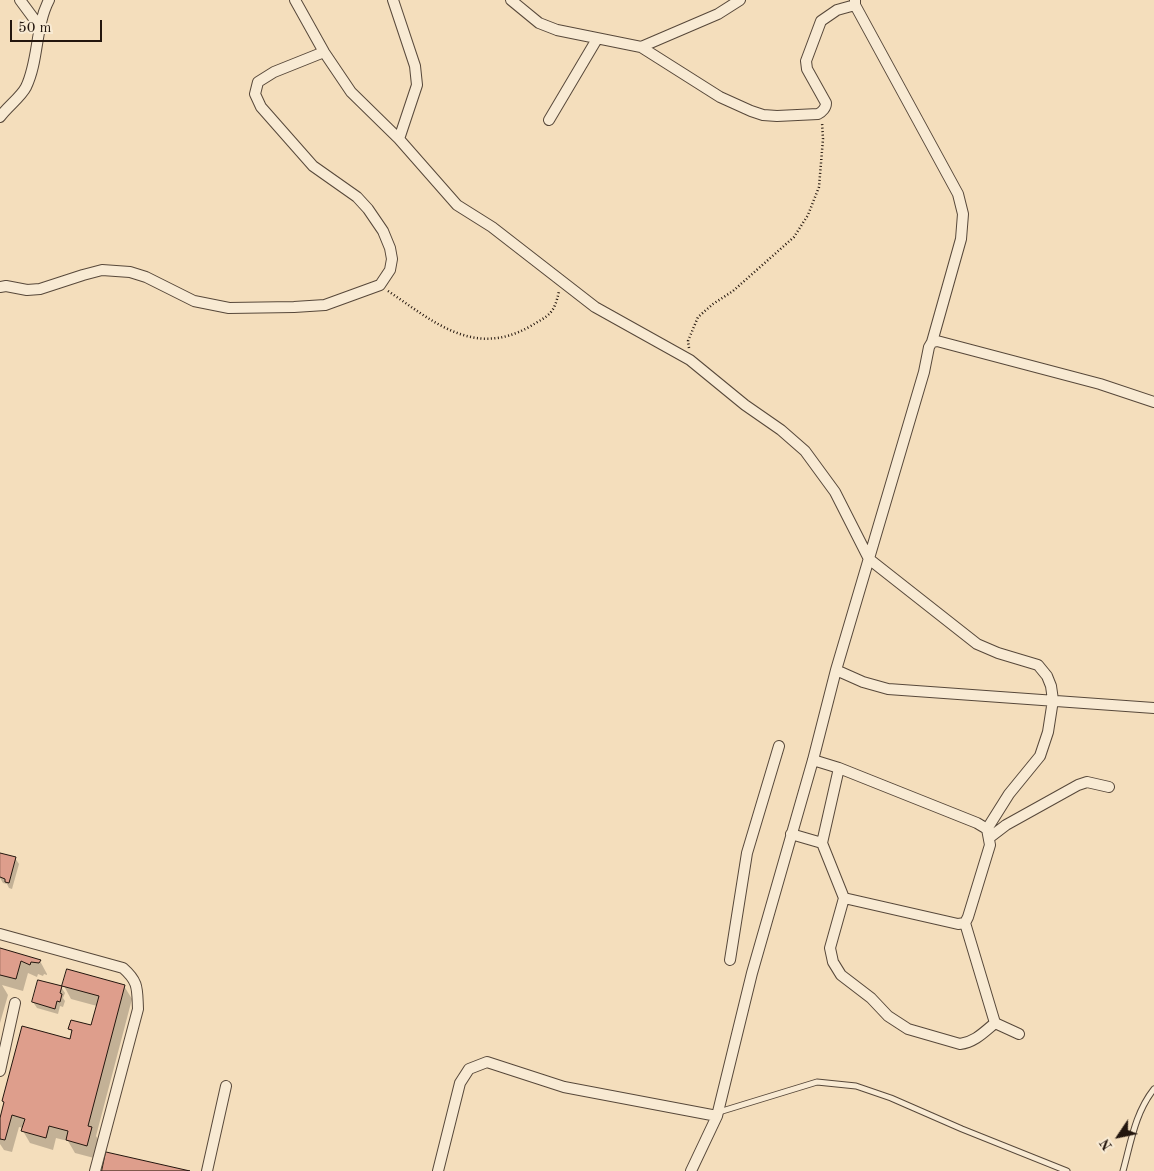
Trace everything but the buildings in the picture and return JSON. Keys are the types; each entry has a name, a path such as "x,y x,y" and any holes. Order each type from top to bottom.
{"street":[{"path":"20,0 40,27"},
{"path":"0,117 25,89 34,64 40,27 49,0"},
{"path":"295,0 324,52 351,92 399,139 458,205 492,227 595,307 690,360 745,405 781,430 805,450 835,492 869,559 977,644 998,653 1038,665 1047,676 1051,686 1053,700 1048,732 1040,756 1009,794 988,834"},
{"path":"393,0 415,66 417,85 399,139"},
{"path":"511,0 539,23 557,30 641,47 720,97 751,111 763,115 777,116 822,112 826,103 807,69 806,61 821,21 837,10 855,3 958,194 963,214 961,239 929,348 924,372 836,670 813,760 752,973 718,1114 691,1171"},
{"path":"641,47 718,14 740,0"},
{"path":"549,120 597,39"},
{"path":"0,287 6,286 27,290 102,270 130,272 146,277 194,301 229,308 325,305 380,285 390,270 392,259 383,231 357,197 313,166 261,107 255,94 258,82 274,72 324,52"},
{"path":"932,342 937,341 1091,382 1154,402"},
{"path":"836,670 863,682 888,689 1154,708"},
{"path":"730,960 747,853 779,746"},
{"path":"813,760 977,823 988,834 990,845 965,923 995,1023 1019,1034"},
{"path":"838,768 822,843 844,898 830,948 833,962 841,975 870,998 888,1016 908,1029 960,1044 980,1036 995,1023"},
{"path":"988,834 1078,785 1087,782 1109,787"},
{"path":"791,834 822,843"},
{"path":"844,898 958,924 965,923"},
{"path":"0,934 124,968 134,978 138,1009 95,1171"},
{"path":"0,1071 16,1003"},
{"path":"438,1171 460,1083 469,1069 487,1062 564,1086 718,1114"},
{"path":"206,1171 226,1086"}],"lane":[{"path":"718,1114 817,1082 856,1086 891,1098 1067,1171"},
{"path":"1123,1171 1138,1114 1154,1089"}],"path":[{"path":"690,360 688,341 698,317 733,291 794,238 808,215 819,187 823,139 822,112"},
{"path":"380,285 446,330 464,336 488,340 505,338 518,333 547,316 556,306 562,282"}]}
